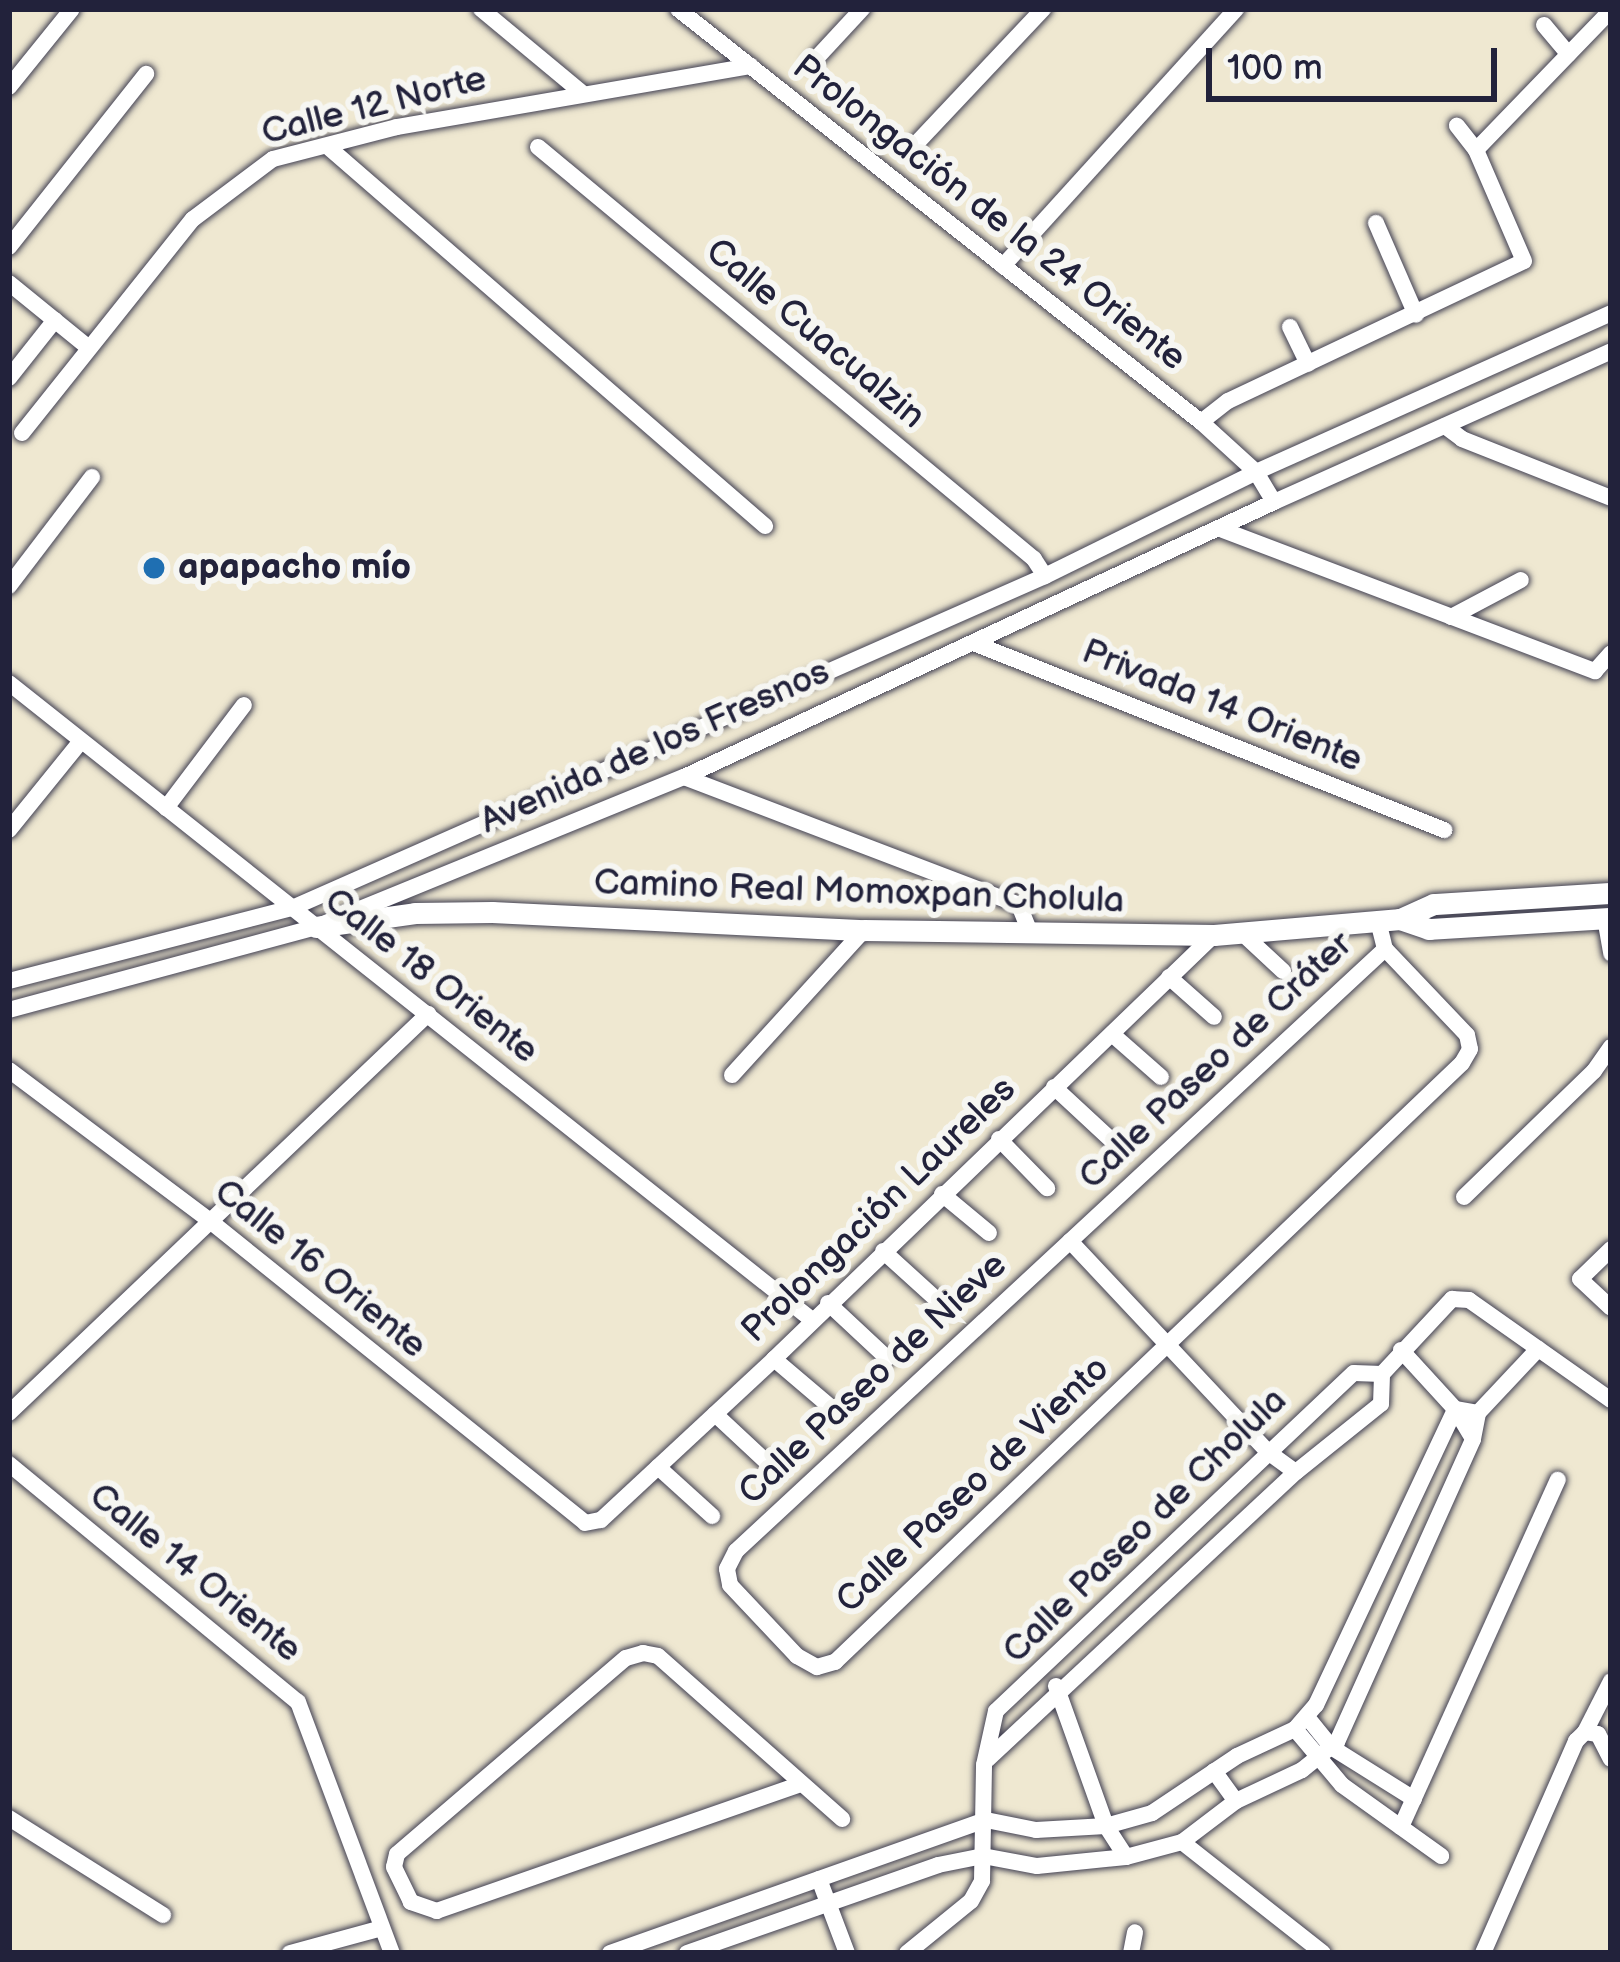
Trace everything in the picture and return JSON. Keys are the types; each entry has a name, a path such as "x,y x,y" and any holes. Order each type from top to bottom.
{"street":[{"path":"9,87 72,9"},
{"path":"481,9 581,92"},
{"name":"Prolongación de la 24 Oriente","path":"678,9 1201,422 1256,472"},
{"path":"812,63 862,9"},
{"path":"915,145 1042,9"},
{"path":"1003,266 1236,9"},
{"path":"1476,150 1611,10"},
{"path":"1544,25 1568,55"},
{"name":"Calle 12 Norte","path":"22,433 193,219 273,159 397,127 751,66"},
{"path":"9,247 146,74"},
{"path":"1201,422 1228,401 1524,261 1524,250 1476,150 1457,125"},
{"path":"327,146 765,526"},
{"name":"Calle Cuacualzin","path":"538,147 1034,559 1046,576"},
{"path":"1376,224 1416,314"},
{"path":"9,283 89,348"},
{"name":"Avenida de los Fresnos","path":"9,981 292,908 1046,576 1256,472 1611,313"},
{"path":"9,378 55,320"},
{"path":"1290,327 1308,364"},
{"name":"Avenida de los Fresnos","path":"9,1010 316,928 684,777 1611,351"},
{"path":"1445,426 1462,440 1611,498"},
{"path":"1256,472 1274,502"},
{"path":"9,586 92,477"},
{"path":"1223,530 1595,671 1611,652"},
{"path":"1451,616 1521,580"},
{"name":"Privada 14 Oriente","path":"976,644 1444,830"},
{"name":"Calle 18 Oriente","path":"9,683 812,1320"},
{"path":"166,808 244,705"},
{"path":"9,830 81,741"},
{"path":"684,777 1019,905 1030,932"},
{"path":"1389,920 1434,904 1611,892"},
{"name":"Camino Real Momoxpan Cholula","path":"316,928 396,915 493,913 864,930 1214,935 1389,920"},
{"path":"1389,920 1430,929 1608,918 1611,953"},
{"name":"Calle Paseo de Cráter","path":"1070,1241 1385,949 1389,920"},
{"path":"732,1075 864,930"},
{"path":"1242,933 1283,971"},
{"name":"Prolongación Laureles","path":"585,1523 601,1520 716,1414 1214,935"},
{"name":"Calle Paseo de Viento","path":"817,1667 835,1662 1462,1063 1470,1049 1467,1035 1385,949"},
{"path":"1169,977 1214,1017"},
{"path":"9,1413 428,1014"},
{"path":"1112,1034 1161,1077"},
{"path":"1464,1197 1594,1071 1611,1046"},
{"name":"Calle 16 Oriente","path":"9,1070 210,1221 585,1523"},
{"path":"1054,1088 1121,1149"},
{"path":"999,1139 1047,1188"},
{"path":"942,1194 989,1233"},
{"path":"1070,1241 1171,1343 1268,1452 1296,1472"},
{"name":"Calle Paseo de Nieve","path":"817,1667 797,1656 730,1585 727,1569 736,1551 1070,1241"},
{"path":"1611,1249 1580,1279 1611,1308"},
{"path":"883,1251 948,1310"},
{"name":"Calle Paseo de Cholula","path":"988,1759 1296,1472 1381,1404 1382,1374 1452,1299 1468,1300 1538,1349"},
{"path":"828,1303 887,1358"},
{"path":"688,1953 938,1865 983,1856 1036,1866 1126,1857 1182,1842 1236,1801 1302,1770 1323,1752 1473,1439 1478,1413 1538,1349 1611,1400"},
{"path":"1401,1350 1455,1409 1473,1439"},
{"path":"774,1359 834,1410"},
{"name":"Calle Paseo de Cholula","path":"907,1953 971,1901 982,1881 995,1711 1354,1373 1382,1374"},
{"path":"1455,1409 1478,1413"},
{"path":"610,1953 636,1949 986,1820 1036,1830 1106,1826 1152,1813 1214,1771 1301,1723 1455,1409"},
{"path":"716,1414 774,1468"},
{"name":"Calle 14 Oriente","path":"9,1464 298,1702 392,1953"},
{"path":"658,1467 712,1516"},
{"path":"1401,1827 1558,1480"},
{"path":"801,1784 436,1911 416,1907 394,1863 398,1854 626,1658 643,1652 658,1656 842,1819"},
{"path":"1048,1665 1106,1826 1126,1857"},
{"path":"1483,1953 1576,1741 1611,1681"},
{"path":"1301,1723 1342,1785 1441,1856"},
{"path":"1585,1732 1598,1734 1611,1759"},
{"path":"1323,1752 1414,1799"},
{"path":"1214,1771 1236,1801"},
{"path":"9,1818 163,1915"},
{"path":"1182,1842 1323,1953"},
{"path":"820,1879 847,1953"},
{"path":"371,1899 403,1886"},
{"path":"290,1953 382,1928"},
{"path":"1131,1953 1135,1932"}],"place":[{"name":"apapacho mío","path":"154,568"}]}
